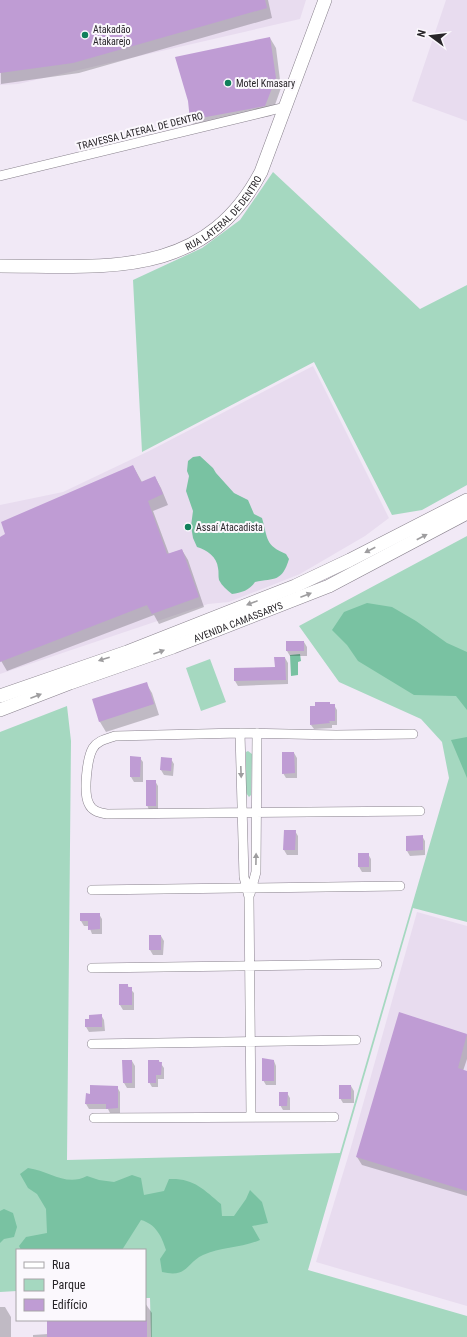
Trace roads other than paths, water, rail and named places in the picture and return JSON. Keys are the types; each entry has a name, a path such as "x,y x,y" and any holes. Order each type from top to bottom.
{"street":[{"name":"RUA LATERAL DE DENTRO","path":"0,266 94,266 141,263 193,245 228,219 251,192 261,172 325,0"},
{"name":"TRAVESSA LATERAL DE DENTRO","path":"0,176 285,107"},
{"name":"AVENIDA CAMASSARYS","path":"0,696 127,652 295,586 350,560 467,500"},
{"name":"AVENIDA CAMASSARYS","path":"0,710 70,683 174,647 329,586 467,513"},
{"path":"240,733 244,877 249,891 251,1117"},
{"path":"413,734 336,735 240,733 115,736 102,740 94,747 89,758 87,800 93,809 99,813 107,814 420,811"},
{"path":"249,891 256,872 257,733"},
{"path":"92,890 249,891 400,886"},
{"path":"92,968 250,964 377,964"},
{"path":"92,1044 356,1040"},
{"path":"94,1118 334,1117"}],"place":[{"name":"Atakadão Atakarejo","path":"85,35"},
{"name":"Motel Kmasary","path":"228,83"},
{"name":"Assaí Atacadista","path":"188,527"}]}
